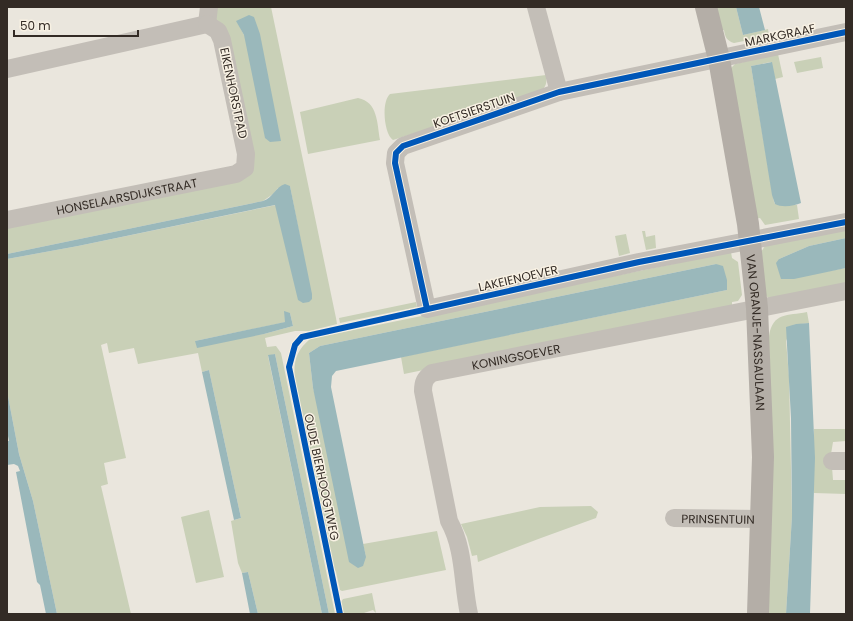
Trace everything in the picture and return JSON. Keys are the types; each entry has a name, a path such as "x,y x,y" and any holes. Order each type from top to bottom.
{"street":[{"path":"536,7 560,92"},
{"name":"VAN ORANJE-NASSAULAAN","path":"706,7 719,59 749,242 757,308 762,417 762,519 758,614"},
{"path":"7,69 208,16"},
{"name":"EIKENHORSTPAD","path":"208,16 222,40 246,154 245,168"},
{"name":"MARKGRAAF","path":"719,59 846,32"},
{"name":"KOETSIERSTUIN","path":"427,310 395,163 396,153 403,146 560,92 719,59"},
{"name":"HONSELAARSDIJKSTRAAT","path":"7,220 236,174 245,168"},
{"name":"LAKEIENOEVER","path":"427,310 639,262 749,242 846,222"},
{"name":"KONINGSOEVER","path":"469,614 464,590 463,564 456,535 448,521 423,391 423,385 427,376 432,373 846,291"},
{"name":"PRINSENTUIN","path":"674,518 762,519"}],"green space":[{"path":"215,7 271,7 336,318 337,324 309,331 295,331 265,338 267,347 276,346 281,353 335,614 329,614 275,354 268,356 322,614 258,614 248,572 242,573 238,563 231,521 241,518 209,370 202,372 198,353 138,364 134,348 109,353 107,343 101,345 126,458 104,463 108,484 101,486 131,614 57,614 33,501 19,454 7,391 7,259 78,246 276,205 312,299 290,186 278,188 273,194 263,201 7,254 7,227 244,178 214,21","holes":["240,27 260,34 244,35","290,313 293,326 264,334 195,341 286,322"]},
{"path":"714,7 736,7 743,35 768,29 769,36 734,43 730,41 725,35 724,30 719,31"},
{"path":"778,54 783,77 775,79 771,62 751,66 774,202 775,204 797,205 799,219 765,225 760,218 754,219 731,68 735,64"},
{"path":"821,57 823,68 797,73 794,62"},
{"path":"546,75 545,87 535,95 393,140 387,131 385,104 390,94"},
{"path":"358,98 365,100 373,109 377,120 380,140 308,154 300,112"},
{"path":"846,229 846,238 809,246 779,259 789,278 846,268 846,284 768,298 765,294 761,252 765,246"},
{"path":"642,231 645,231 646,237 655,235 656,248 646,250"},
{"path":"626,234 630,253 619,256 615,236"},
{"path":"731,252 732,258 738,262 742,295 738,301 732,302 732,307 404,374 401,357 727,290 716,264 320,346 309,353 313,388 366,557 363,544 437,531 446,570 342,591 340,590 336,572 332,564 295,381 296,357 305,343 310,339"},
{"path":"416,302 417,307 340,323 339,318"},
{"path":"807,312 809,323 793,325 786,341 789,376 792,516 786,614 766,614 769,336 774,323 782,316"},
{"path":"814,429 846,429 846,441 833,442 831,454 833,480 846,480 846,494 814,493"},
{"path":"591,506 598,512 596,518 478,562 477,555 472,556 467,537 461,524 540,507"},
{"path":"209,510 224,577 196,583 181,517"},
{"path":"372,593 376,613 373,610 361,614 343,614 341,602 343,599"}],"water":[{"path":"736,7 759,7 765,30 743,35"},
{"path":"249,15 254,17 260,34 281,141 270,142 265,138 244,35 236,21"},
{"path":"772,62 801,203 792,206 781,206 775,204 772,195 751,66"},
{"path":"285,184 290,186 312,294 312,299 309,302 303,303 298,300 275,205 78,246 7,259 7,254 263,201 269,198 282,185"},
{"path":"846,238 846,268 794,279 781,279 776,263 779,259 809,246"},
{"path":"716,264 723,266 727,280 727,290 336,371 332,376 331,387 366,557 363,566 358,568 349,562 313,388 309,353 320,346"},
{"path":"284,311 290,313 293,326 264,334 197,348 195,341 285,322"},
{"path":"809,323 815,458 810,614 786,614 792,516 791,418 786,327 796,324"},
{"path":"275,354 329,614 322,614 268,355"},
{"path":"209,370 241,518 234,520 202,372"},
{"path":"7,391 19,454 33,501 57,614 46,614 40,585 37,582 16,472 20,471 18,466 14,464 7,465 7,441 9,441 7,431"},
{"path":"248,572 258,614 250,614 242,573"}],"cycle path":[{"path":"427,309 395,163 396,153 403,146 559,92 846,32"},
{"name":"OUDE BIERHOOGTWEG","path":"340,614 289,367 295,345 302,337 639,262 846,222"}]}
